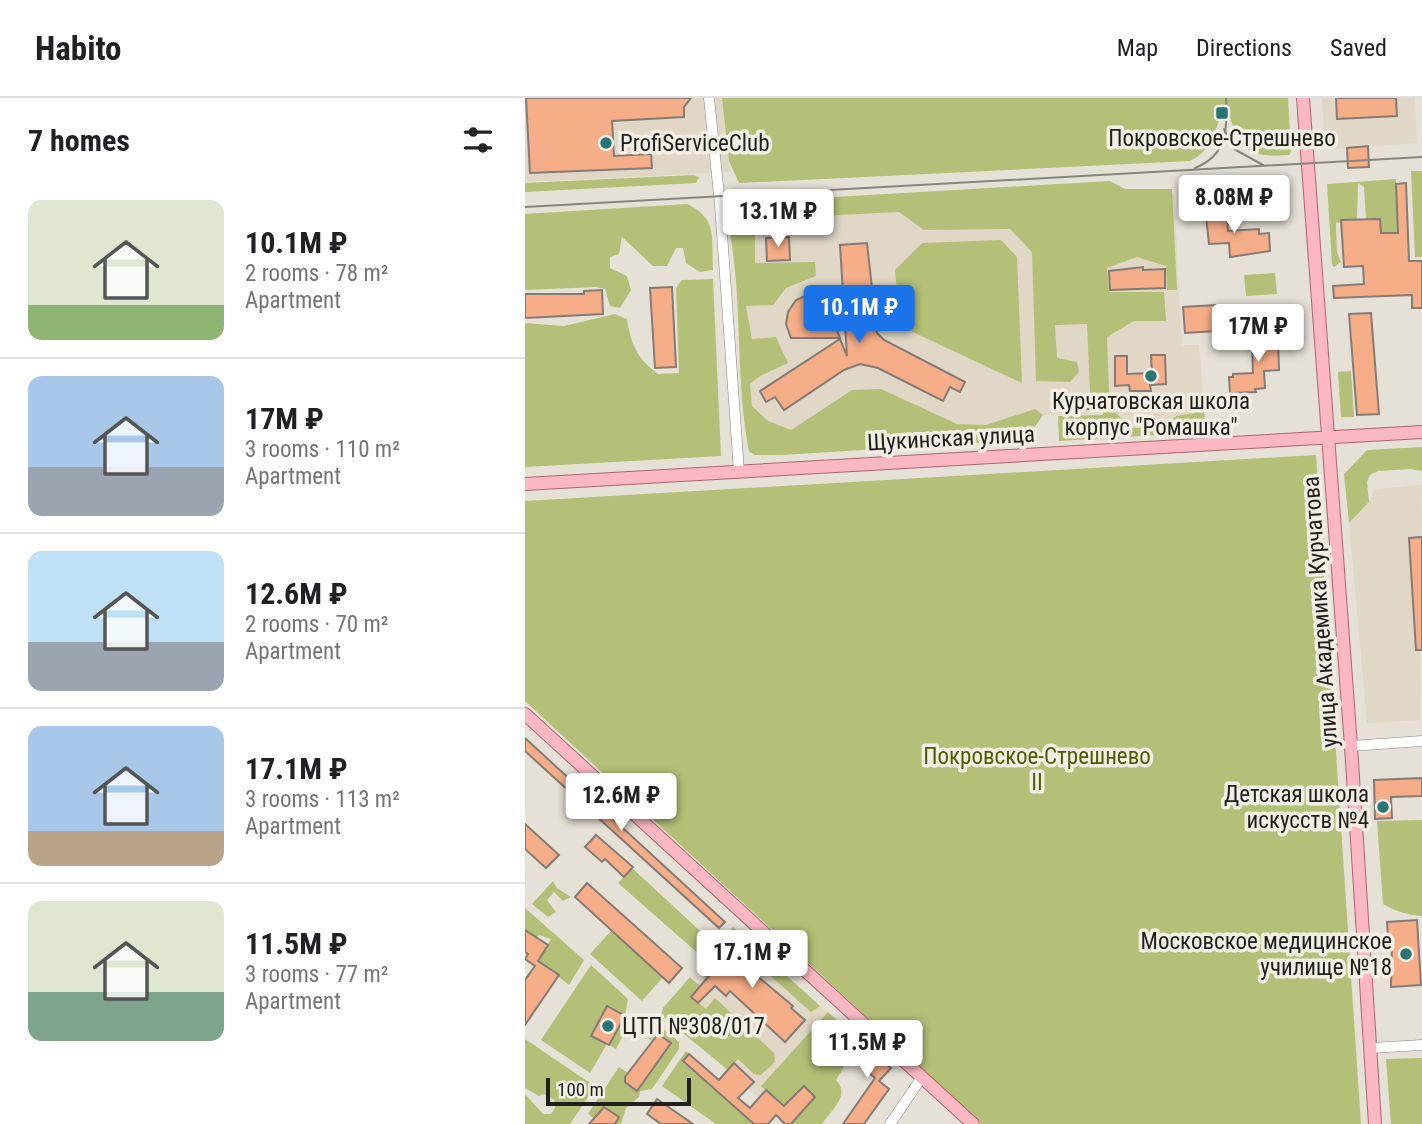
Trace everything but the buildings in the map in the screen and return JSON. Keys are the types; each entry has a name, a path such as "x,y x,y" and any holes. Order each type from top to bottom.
{"main road":[{"name":"улица Академика Курчатова","path":"1303,98 1351,746 1375,1124"},
{"name":"Щукинская улица","path":"525,484 1422,432"},
{"path":"525,714 973,1124"}],"street":[{"path":"709,98 720,205 739,472"},
{"path":"1351,746 1422,741"},
{"path":"1371,1048 1422,1045"},
{"path":"890,1124 922,1077"}],"shaded area":[{"path":"525,98 722,98 731,172 525,182"},
{"path":"1322,98 1415,98 1417,143 1325,150"},
{"path":"1174,194 1182,345 1199,345 1206,431 1112,436 1109,406 1101,407 1101,414 1043,415 1025,439 750,453 735,213"},
{"path":"1422,485 1420,720 1367,723 1349,523 1369,502 1375,489"},
{"path":"740,934 853,1035 777,1114 668,1017"}],"green space":[{"path":"722,98 1288,98 1291,152 1289,155 1266,155 1250,151 1239,139 1230,117 1220,117 1206,148 1190,161 739,183 729,161"},
{"path":"1411,171 1422,171 1422,257 1415,257"},
{"path":"694,175 699,177 696,183 525,192 525,183"},
{"path":"1396,179 1398,233 1381,233 1380,219 1366,219 1364,187 1358,183 1357,220 1336,223 1337,252 1341,262 1334,267 1327,184"},
{"path":"1110,181 1125,189 1172,189 1177,290 1167,290 1166,266 1137,257 1107,268 1109,292 1164,292 1166,321 1134,321 1107,337 1109,392 1104,403 1090,393 1087,324 1055,325 1057,358 1077,362 1079,372 1070,382 1036,381 1032,252 1010,229 924,230 899,212 820,216 811,226 755,230 755,263 815,262 816,276 786,288 773,305 746,306 752,339 776,337 788,363 760,376 750,384 752,406 768,421 791,430 852,390 881,389 957,424 986,425 1035,409 1043,415 1026,440 782,455 754,455 749,451 744,422 735,276 727,219 739,215 748,202"},
{"path":"687,204 709,223 713,270 700,272 686,263 683,248 676,248 667,266 653,266 622,237 619,254 610,257 610,268 627,276 631,290 620,308 610,306 605,289 596,287 525,290 525,214"},
{"path":"1001,240 1017,257 1022,383 900,326 895,270 922,243"},
{"path":"1275,273 1277,294 1246,296 1244,275"},
{"path":"713,279 721,456 525,467 525,323 564,326 615,314 627,319 636,350 651,368 658,374 679,373 676,288 682,280"},
{"path":"1351,371 1354,417 1341,417 1338,372"},
{"path":"1202,392 1206,432 1059,441 1058,416 1102,415 1105,409 1116,413 1130,428 1160,428 1177,416 1195,413 1195,394"},
{"path":"1422,447 1422,471 1378,471 1370,475 1367,482 1369,502 1349,523 1344,474 1367,450"},
{"name":"Покровское-Стрешнево II","path":"1316,455 1361,1124 982,1124 525,701 525,501"},
{"path":"1422,820 1422,916 1401,912 1383,904 1377,821"},
{"path":"632,868 711,941 708,945 703,942 698,947 702,952 700,955 618,883"},
{"path":"553,881 557,888 571,897 563,901 554,892 547,900 556,912 548,917 532,904"},
{"path":"525,908 584,960 569,985 538,961 551,939 539,935 537,938 525,930"},
{"path":"733,927 743,936 706,978 725,995 697,970"},
{"path":"612,930 663,977 642,1001 590,954"},
{"path":"770,961 820,1006 811,1012 764,970"},
{"path":"591,965 628,999 625,1016 606,1007 591,1036 607,1044 590,1073 541,1040"},
{"path":"690,977 701,987 692,997 706,1009 715,998 774,1053 775,1062 761,1075 754,1074 738,1059 728,1070 661,1015 663,1008"},
{"path":"828,1012 853,1035 848,1052 838,1063 844,1067 836,1080 840,1086 841,1097 822,1124 791,1124 815,1097 803,1087 784,1106 761,1086"},
{"path":"625,1016 632,1019 616,1049 609,1045"},
{"path":"653,1020 679,1042 679,1049 652,1089 640,1091 639,1097 626,1108 621,1124 615,1124 619,1117 605,1107 593,1118 588,1114 619,1067 628,1073 625,1082 638,1091 671,1043 658,1034 651,1040 644,1035"},
{"path":"525,1039 593,1085 593,1090 570,1124 525,1124 525,1094 543,1114 551,1114 555,1108 554,1100 525,1088"},
{"path":"686,1051 689,1054 684,1061 754,1124 716,1124 662,1086"},
{"path":"1422,1058 1422,1124 1391,1124 1386,1059"}],"tram line":[{"path":"1195,168 1206,163 1220,148 1225,130 1226,98"},
{"path":"1224,129 1234,149 1263,165"},
{"path":"525,207 1422,157"}],"place":[{"name":"Покровское-Стрешнево","path":"1222,113"},
{"name":"ProfiServiceClub","path":"606,143"},
{"name":"Курчатовская школа корпус \"Ромашка\"","path":"1151,376"},
{"name":"Детская школа искусств №4","path":"1383,807"},
{"name":"Московское медицинское училище №18","path":"1406,954"},
{"name":"ЦТП №308/017","path":"608,1026"}]}
